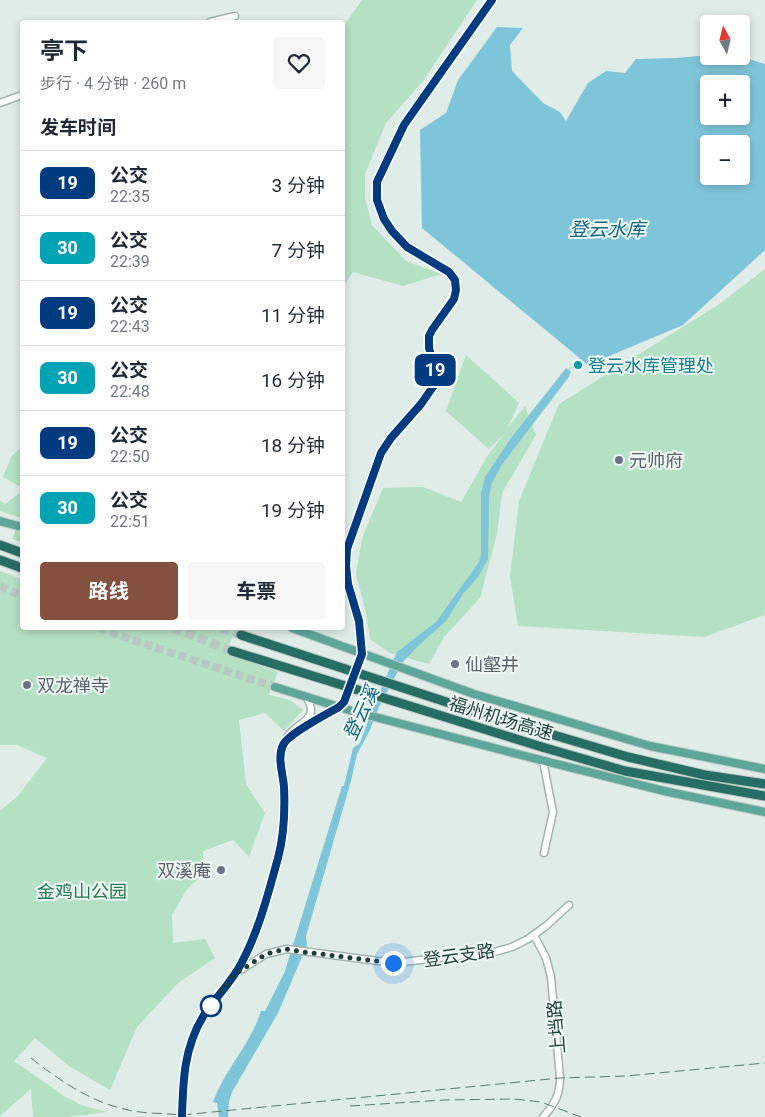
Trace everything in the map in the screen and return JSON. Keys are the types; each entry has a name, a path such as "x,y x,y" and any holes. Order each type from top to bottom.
{"highway":[{"path":"0,545 20,552"},
{"path":"0,560 20,567"},
{"name":"福州机场高速","path":"241,635 474,711 628,758 705,775 765,784"},
{"name":"福州机场高速","path":"232,651 625,771 700,786 765,796"}],"main road":[{"path":"0,521 18,526"},
{"path":"297,630 474,694 650,746 765,768"},
{"path":"275,687 352,711 543,761 765,812"}],"street":[{"path":"284,742 339,707 347,698 362,654 359,621 348,584 347,549 381,453 391,438 426,398 435,384 435,369 429,348 429,336 454,299 456,290 455,280 449,272 407,247 392,231 382,214 377,200 376,186 404,125 492,0"},
{"path":"218,20 235,16"},
{"path":"0,103 20,96"},
{"path":"182,1117 184,1065 193,1033 235,974 254,937 278,857 282,835 284,794 280,757 288,735 311,714 311,707 307,698"},
{"path":"288,735 339,707"},
{"path":"543,761 553,812 544,853"},
{"name":"登云支路","path":"235,974 266,954 278,950 292,949 379,962 399,963 494,952 520,944 534,935 569,905"},
{"name":"上垱路","path":"534,935 546,958 551,977 560,1078 560,1091 543,1117"}],"green space":[{"path":"362,0 477,0 423,81 386,123 365,174 365,198 372,225 406,261 441,274 403,286 353,272 345,284 345,24"},
{"path":"765,269 765,615 704,637 518,626 510,576 519,501 559,404 718,305"},
{"path":"466,355 519,403 508,427 525,406 536,435 502,493 497,534 480,598 444,637 429,664 390,653 370,639 366,613 356,574 362,538 383,488 423,487 461,502 488,455 503,435 489,449 446,411"},
{"path":"20,448 20,487 3,477 11,457"},
{"path":"20,493 20,518 0,511 0,501 5,504"},
{"path":"20,520 20,541 12,539"},
{"name":"金鸡山公园","path":"0,571 20,578 20,630 235,630 226,653 278,672 269,695 290,700 303,710 284,731 265,713 239,720 246,784 265,813 249,857 233,840 203,851 203,875 187,889 172,915 173,943 205,939 215,958 178,983 137,1027 110,1090 69,1066 35,1038 14,1061 64,1096 81,1105 107,1112 67,1117 33,1117 31,1089 0,1116 0,811 17,797 47,758 17,745 0,745"}],"water":[{"name":"登云水库","path":"497,27 523,28 510,45 512,71 543,103 560,112 566,121 588,83 606,71 625,73 636,59 700,56 700,65 750,65 750,59 765,64 765,250 683,325 588,365 422,228 420,130 446,113 458,80"},
{"path":"566,368 571,372 568,378 501,466 492,483 489,497 488,559 478,577 463,594 446,621 403,662 357,754 351,781 306,936 307,946 278,1013 232,1092 228,1117 219,1117 217,1103 213,1102 224,1079 257,1023 261,1011 265,1011 285,971 342,786 344,786 353,748 360,743 397,652 436,622 479,562 481,554 481,493 485,477 511,438"}],"waterway":[{"name":"登云溪","path":"569,370 580,358"}],"tunnel":[{"path":"0,586 20,595"},
{"path":"104,630 275,687"},
{"path":"178,630 232,651"},
{"path":"227,630 241,635"}],"railway":[{"path":"31,1058 64,1082 99,1101 131,1111 182,1115 560,1078 626,1076 765,1063"},
{"path":"350,1106 444,1100 514,1099 541,1102 581,1117"}],"bus line":[{"name":"19","path":"182,1117 184,1065 193,1033 235,974 251,943 278,857 282,835 284,794 280,757 282,746 291,736 339,707 344,702 362,654 359,621 348,584 347,549 381,453 387,442 421,404 435,384 435,369 429,348 430,333 456,294 455,280 449,272 407,247 389,227 377,200 377,182 404,125 492,0"}],"place":[{"name":"登云水库管理处","path":"578,365"},
{"name":"元帅府","path":"619,460"},
{"name":"仙壑井","path":"455,664"},
{"name":"双龙禅寺","path":"27,685"},
{"name":"双溪庵","path":"221,870"}],"route":[{"path":"211,1006 235,974 266,954 282,949 393,963"}]}
